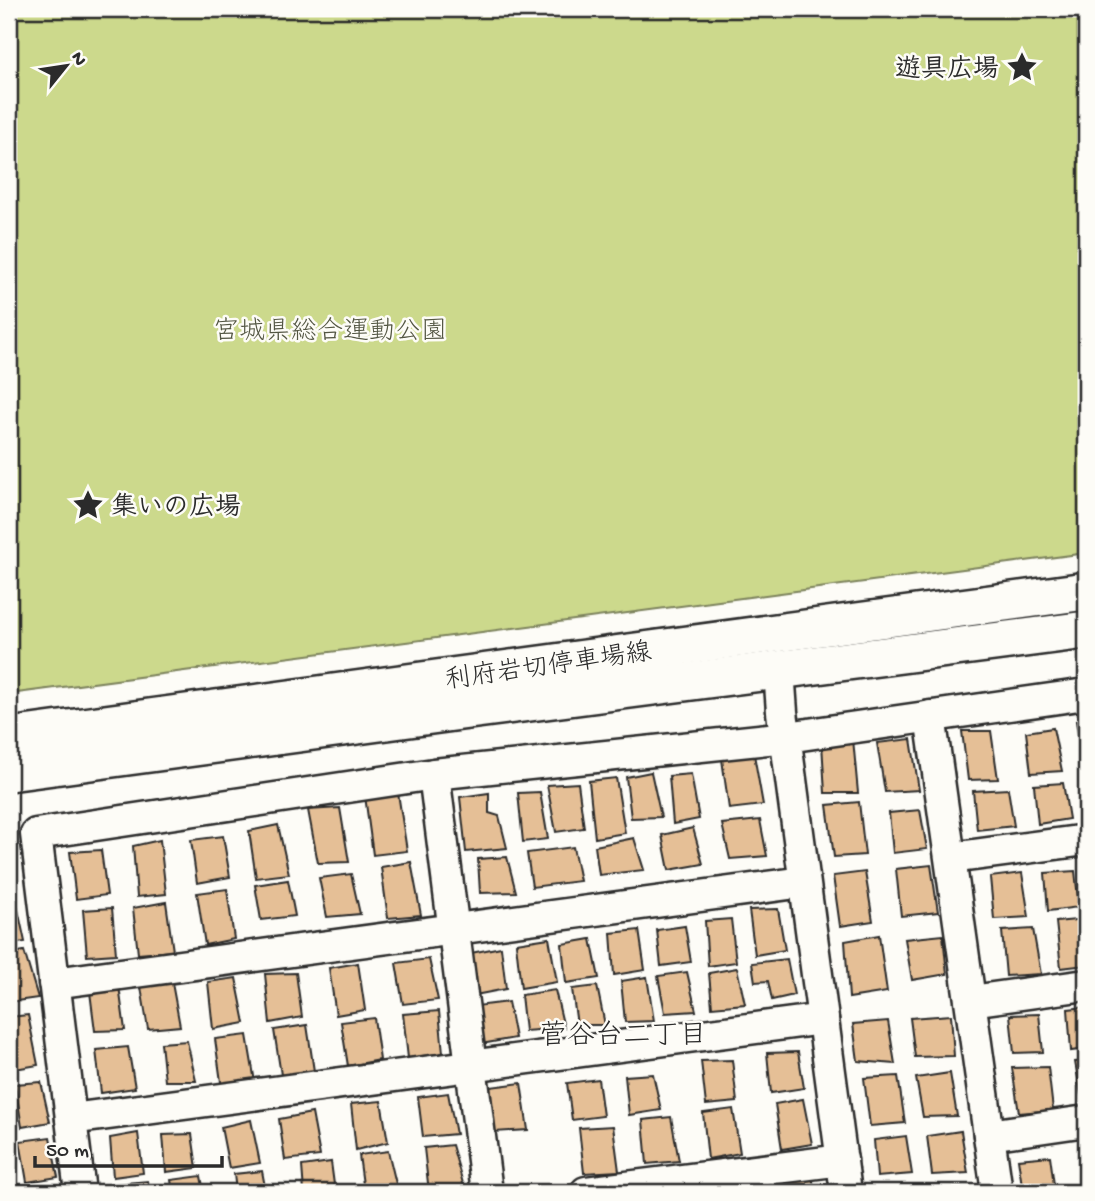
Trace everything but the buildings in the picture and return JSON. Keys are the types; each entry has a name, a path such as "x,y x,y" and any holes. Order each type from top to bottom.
{"main road":[{"name":"利府岩切停車場線","path":"9,737 1086,591"},
{"name":"利府岩切停車場線","path":"9,772 1086,631"}],"street":[{"path":"779,670 804,882 846,1192"},
{"path":"80,1192 36,834 434,774 786,737 1086,694"},
{"path":"930,716 997,1192"},
{"path":"434,774 487,1192"},
{"path":"951,858 1086,840"},
{"path":"54,983 804,882"},
{"path":"971,1001 1086,985"},
{"path":"71,1119 823,1019"},
{"path":"989,1135 1086,1121"},
{"path":"586,1192 842,1160"}],"green space":[{"name":"宮城県総合運動公園","path":"9,9 1086,9 1086,553 9,694"}],"place":[{"name":"遊具広場","path":"1022,67"},
{"name":"集いの広場","path":"88,505"}],"district":[{"name":"菅谷台二丁目","path":"623,1033"}]}
